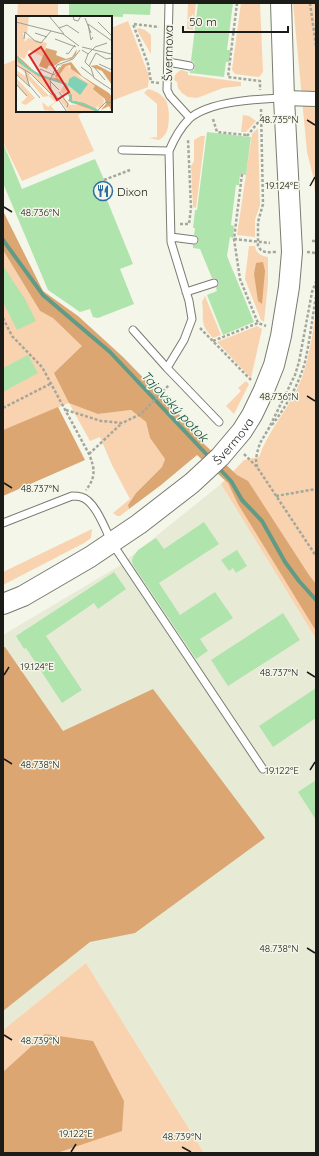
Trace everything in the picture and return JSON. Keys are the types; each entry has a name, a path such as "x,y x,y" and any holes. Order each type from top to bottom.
{"street":[{"name":"Švermova","path":"3,604 23,596 51,581 112,543 192,483 214,462 242,431 252,415 264,390 274,365 286,307 290,286 292,252 281,3"},
{"path":"284,98 316,99"}],"lane":[{"name":"Švermova","path":"169,3 167,90 170,96 190,118"},
{"path":"168,62 190,66"},
{"path":"167,368 184,340 192,319 189,301 171,242 169,151 174,140 190,118 204,110 221,104 284,98"},
{"path":"122,150 169,151"},
{"path":"171,238 194,240"},
{"path":"186,292 214,283"},
{"path":"133,330 219,422"},
{"path":"3,523 72,496 81,496 89,500 95,508 112,543 263,769"}],"path":[{"path":"237,3 228,77 260,81"},
{"path":"310,3 316,46"},
{"path":"167,84 151,82 148,64 133,24 168,28"},
{"path":"213,119 217,132 247,136 260,121 263,204 258,222 258,246 262,251 270,252"},
{"path":"180,238 180,224 189,224 191,208 188,139"},
{"path":"104,180 130,170"},
{"path":"242,174 234,239 240,278 258,323"},
{"path":"234,239 270,243"},
{"path":"312,252 316,253"},
{"path":"257,467 256,460 260,443 269,428 295,374 299,362 312,292 316,282"},
{"path":"269,428 279,416 290,398 302,372 316,297"},
{"path":"3,318 12,336 42,367 89,454 94,466 92,482 81,496"},
{"path":"213,341 258,323 266,326"},
{"path":"200,328 252,381"},
{"path":"3,408 52,383"},
{"path":"89,454 122,423 141,414 161,393"},
{"path":"66,410 101,420 122,423"},
{"path":"243,452 257,467 316,556"},
{"path":"276,496 316,489"}],"shaded area":[{"path":"18,3 58,3 58,16 17,16"},
{"path":"188,3 196,3 193,30 187,29"},
{"path":"241,3 260,3 263,72 259,77 235,74 232,70"},
{"path":"293,3 316,3 316,207 314,180 307,152"},
{"path":"128,21 149,76 148,87 112,101 112,28"},
{"path":"139,28 145,30 151,35 151,54 138,32 137,29"},
{"path":"16,59 16,112 84,112 78,115 94,151 22,181 3,142 3,65"},
{"path":"181,70 188,72 188,75 241,82 241,86 223,88 197,98 188,97 182,93 178,88 177,82 174,80 176,74"},
{"path":"148,89 161,95 167,102 168,106 169,116 167,130 159,140 149,138 157,137 157,104 144,93"},
{"path":"243,115 249,116 256,121 246,132 241,132"},
{"path":"258,128 260,205 255,220 255,237 237,235 252,134"},
{"path":"201,136 205,136 196,208 193,207 191,166 194,161 194,140"},
{"path":"3,211 43,291 78,316 123,357 200,436 204,444 237,475 248,481 316,584 316,631 238,504 228,483 197,455 129,509 128,505 136,493 162,467 165,459 150,438 146,422 131,410 98,414 69,403 54,373 82,346 53,318 40,311 3,250"},
{"path":"249,246 255,246 256,251 259,254 268,257 268,283 264,322 261,320 245,279"},
{"path":"3,250 40,311 54,318 83,346 98,414 131,410 146,422 150,438 165,459 162,467 136,493 128,505 129,509 120,516 113,513 130,499 112,465 100,437 90,441 69,403 3,430"},
{"path":"263,262 265,271 262,304 258,301 254,274 256,263"},
{"path":"205,296 221,335 213,338 205,328 203,322 202,302"},
{"path":"316,311 316,639 221,484 244,460 259,457 267,438 294,396 302,378 307,359"},
{"path":"257,326 262,329 251,378 217,342"},
{"path":"246,381 249,384 234,414 226,406 241,391 238,388"},
{"path":"58,407 85,460 3,496 3,430"},
{"path":"221,484 316,639 316,1153 204,1153 86,963 3,1030 3,635 119,566"},
{"path":"92,529 91,538 84,543 3,585 3,572"},
{"path":"3,647 5,647 63,731 153,689 265,838 135,933 90,942 3,1011"},
{"path":"86,963 204,1153 3,1153 3,1030"},
{"path":"45,1034 93,1041 124,1101 122,1131 57,1153 3,1153 3,1072"}],"building":[{"path":"69,3 151,3 150,15 123,14 123,17 69,15"},
{"path":"198,3 233,3 227,50 231,50 229,62 226,62 224,77 190,73 190,71 194,70 195,66 194,62 191,61"},
{"path":"207,132 251,137 246,175 240,174 239,185 236,185 231,225 234,226 233,238 230,237 227,256 254,322 223,335 207,295 217,291 216,288 219,281 212,278 200,249 193,248 193,245 198,243 199,240 197,236 194,235 195,228 193,228 195,210 197,210"},
{"path":"3,143 22,189 95,159 110,193 105,195 133,264 120,269 134,304 98,318 93,317 90,309 80,312 48,290 3,183"},
{"path":"3,266 25,299 36,321 17,330 3,302"},
{"path":"28,355 38,373 3,392 3,368"},
{"path":"204,522 219,544 159,583 180,615 215,592 233,618 200,639 208,651 196,659 133,565 132,561 138,550 156,538 164,549"},
{"path":"237,550 247,566 236,573 233,568 229,571 221,560"},
{"path":"114,572 126,589 98,609 94,603 46,636 82,690 62,703 26,648 24,649 16,636"},
{"path":"283,613 300,640 228,686 211,660"},
{"path":"316,688 316,718 273,747 259,726"},
{"path":"316,780 316,820 298,792"}],"waterway":[{"name":"Tajovský potok","path":"3,240 43,295 110,352 210,458"},
{"name":"Tajovský potok","path":"217,466 231,481 242,500 262,521 285,562 316,600"}],"place":[{"name":"Dixon","path":"103,191"}]}
